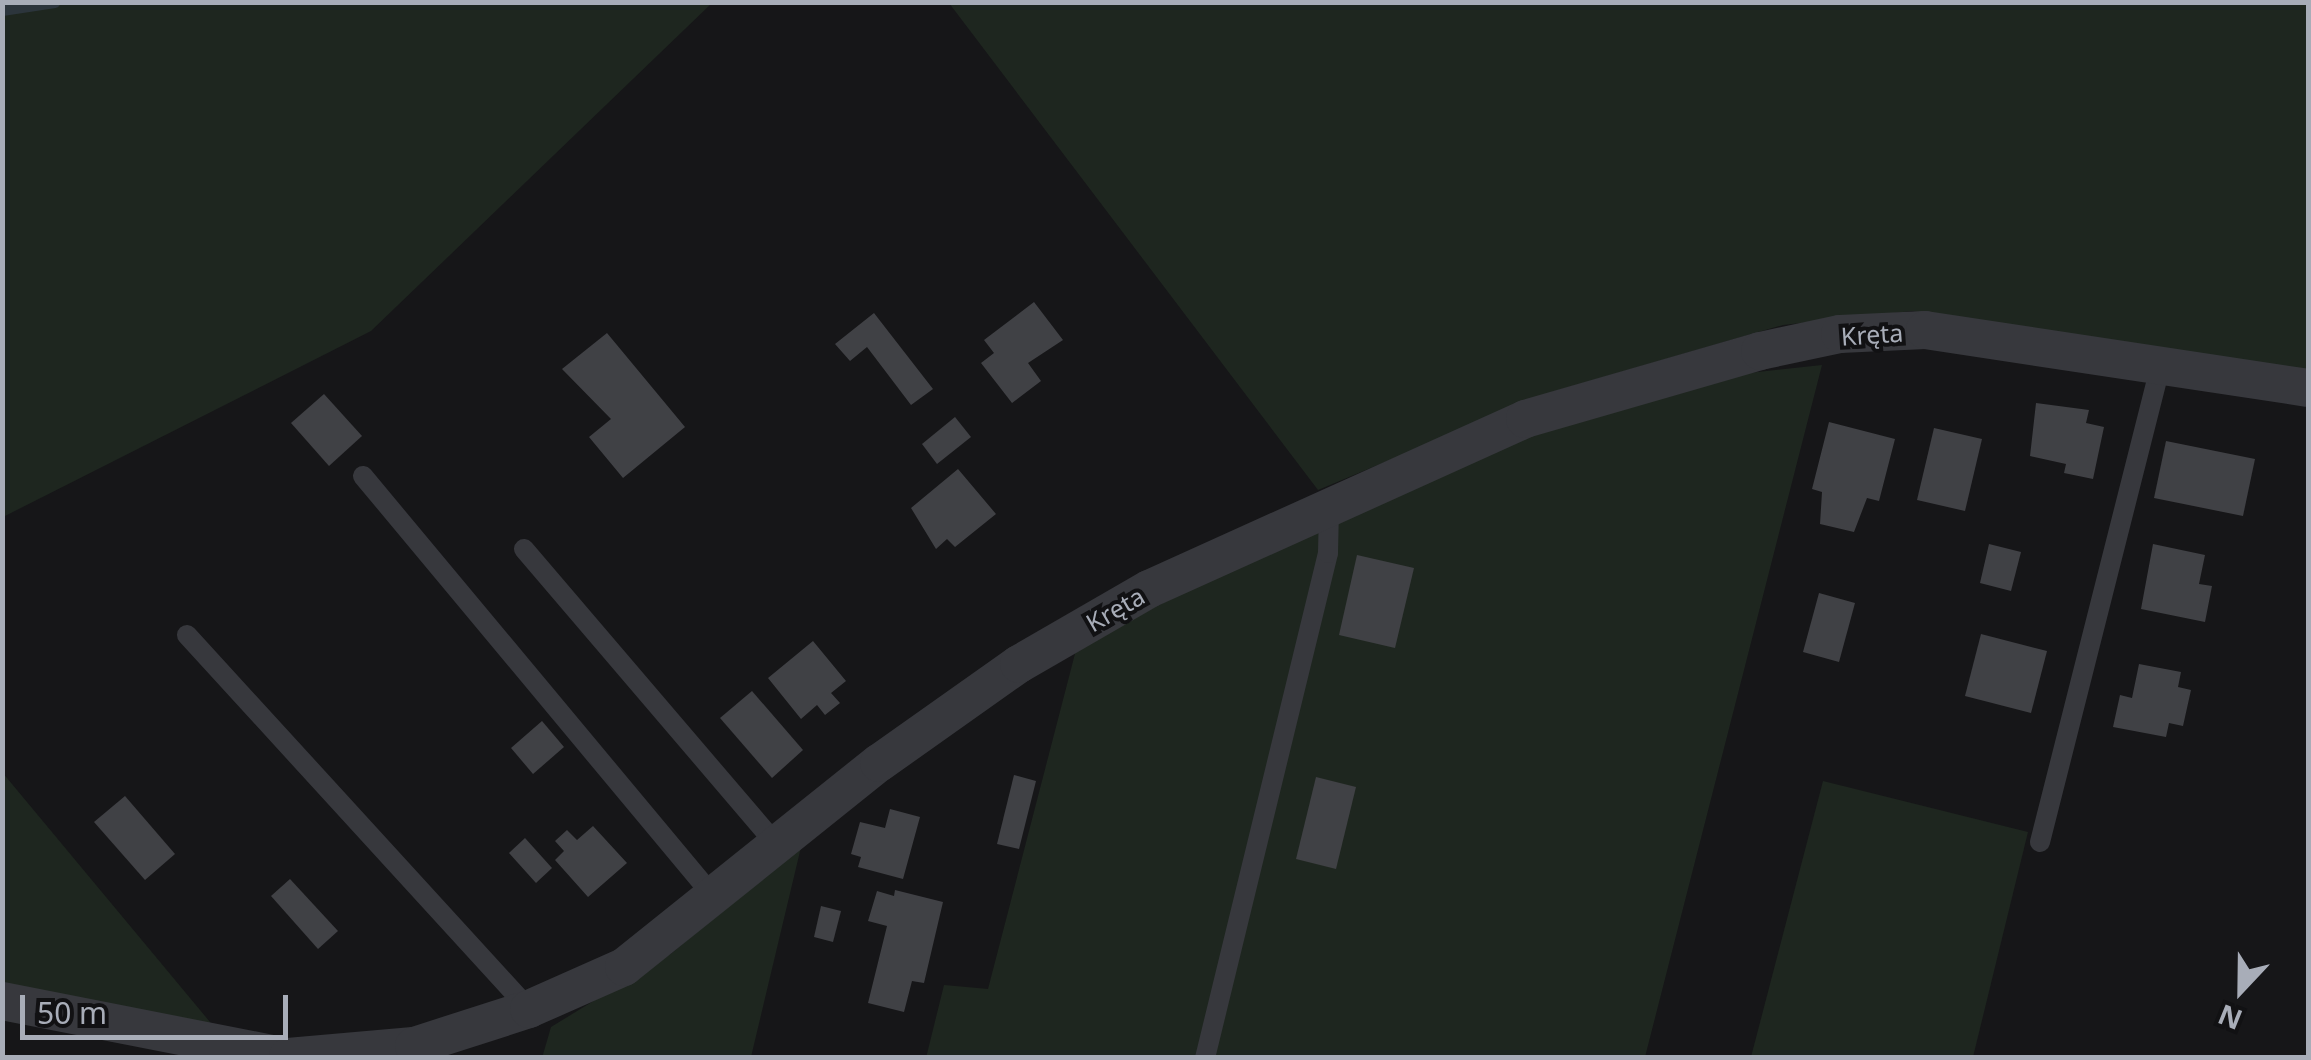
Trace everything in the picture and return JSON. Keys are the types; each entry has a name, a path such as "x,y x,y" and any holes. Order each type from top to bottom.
{"street":[{"name":"Kręta","path":"2,1001 288,1057 415,1052 529,1009 624,967 777,845 1020,664 1148,589 1525,418 1840,334 1926,330 2308,388"}],"lane":[{"path":"2040,842 2161,364"},
{"path":"362,476 714,896"},
{"path":"1205,1058 1328,553 1329,508"},
{"path":"524,550 777,845"},
{"path":"186,636 529,1009"}],"shaded area":[{"path":"3,2 712,3 371,331 3,517"},
{"path":"949,3 2308,3 2308,372 1912,311 1783,325 1552,392 1318,490"},
{"path":"1822,365 1645,1057 926,1058 944,985 988,989 1077,646 1339,515 1526,436 1731,375"},
{"path":"2,772 215,1028 3,987"},
{"path":"1823,781 2028,832 1973,1057 1751,1057"},
{"path":"802,843 751,1057 542,1058 551,1027 672,953"}],"building":[{"path":"1034,302 1063,340 1028,363 1041,381 1012,403 981,363 994,353 984,340"},
{"path":"874,313 933,389 911,405 867,347 850,361 835,344"},
{"path":"607,333 685,427 623,478 589,437 611,419 562,369"},
{"path":"324,394 362,436 329,466 291,423"},
{"path":"2036,403 2089,410 2086,423 2104,427 2093,479 2064,473 2066,464 2030,456"},
{"path":"955,417 971,437 937,464 922,444"},
{"path":"1829,422 1895,439 1879,501 1867,498 1854,532 1820,524 1822,492 1812,489"},
{"path":"1934,428 1982,439 1965,511 1917,500"},
{"path":"2166,441 2255,459 2243,516 2154,498"},
{"path":"958,469 996,514 955,547 947,539 936,549 911,508"},
{"path":"1989,544 2021,552 2011,591 1980,583"},
{"path":"2153,544 2205,555 2199,584 2212,586 2205,622 2141,609"},
{"path":"1357,555 1414,568 1395,648 1339,635"},
{"path":"1819,593 1855,603 1839,662 1803,652"},
{"path":"1981,634 2047,651 2031,713 1965,696"},
{"path":"813,641 846,681 831,693 840,703 825,715 817,705 801,719 768,678"},
{"path":"2139,664 2181,672 2178,687 2191,690 2183,726 2169,723 2166,737 2113,727 2120,695 2132,698"},
{"path":"752,691 803,750 772,778 720,718"},
{"path":"542,721 564,747 533,774 511,748"},
{"path":"1014,775 1036,781 1019,849 997,844"},
{"path":"1316,777 1356,787 1336,869 1296,859"},
{"path":"125,796 175,854 145,880 94,822"},
{"path":"890,809 920,817 903,879 858,867 861,857 851,854 860,822 885,828"},
{"path":"593,826 627,863 588,897 555,860 564,851 555,841 567,830 577,840"},
{"path":"525,838 552,868 536,883 509,853"},
{"path":"290,879 338,931 318,949 271,896"},
{"path":"895,890 943,902 924,983 912,981 904,1012 868,1003 887,926 868,921 877,891 894,896"},
{"path":"821,906 841,911 833,942 814,937"}],"waterway":[{"path":"2,10 54,2"}]}
